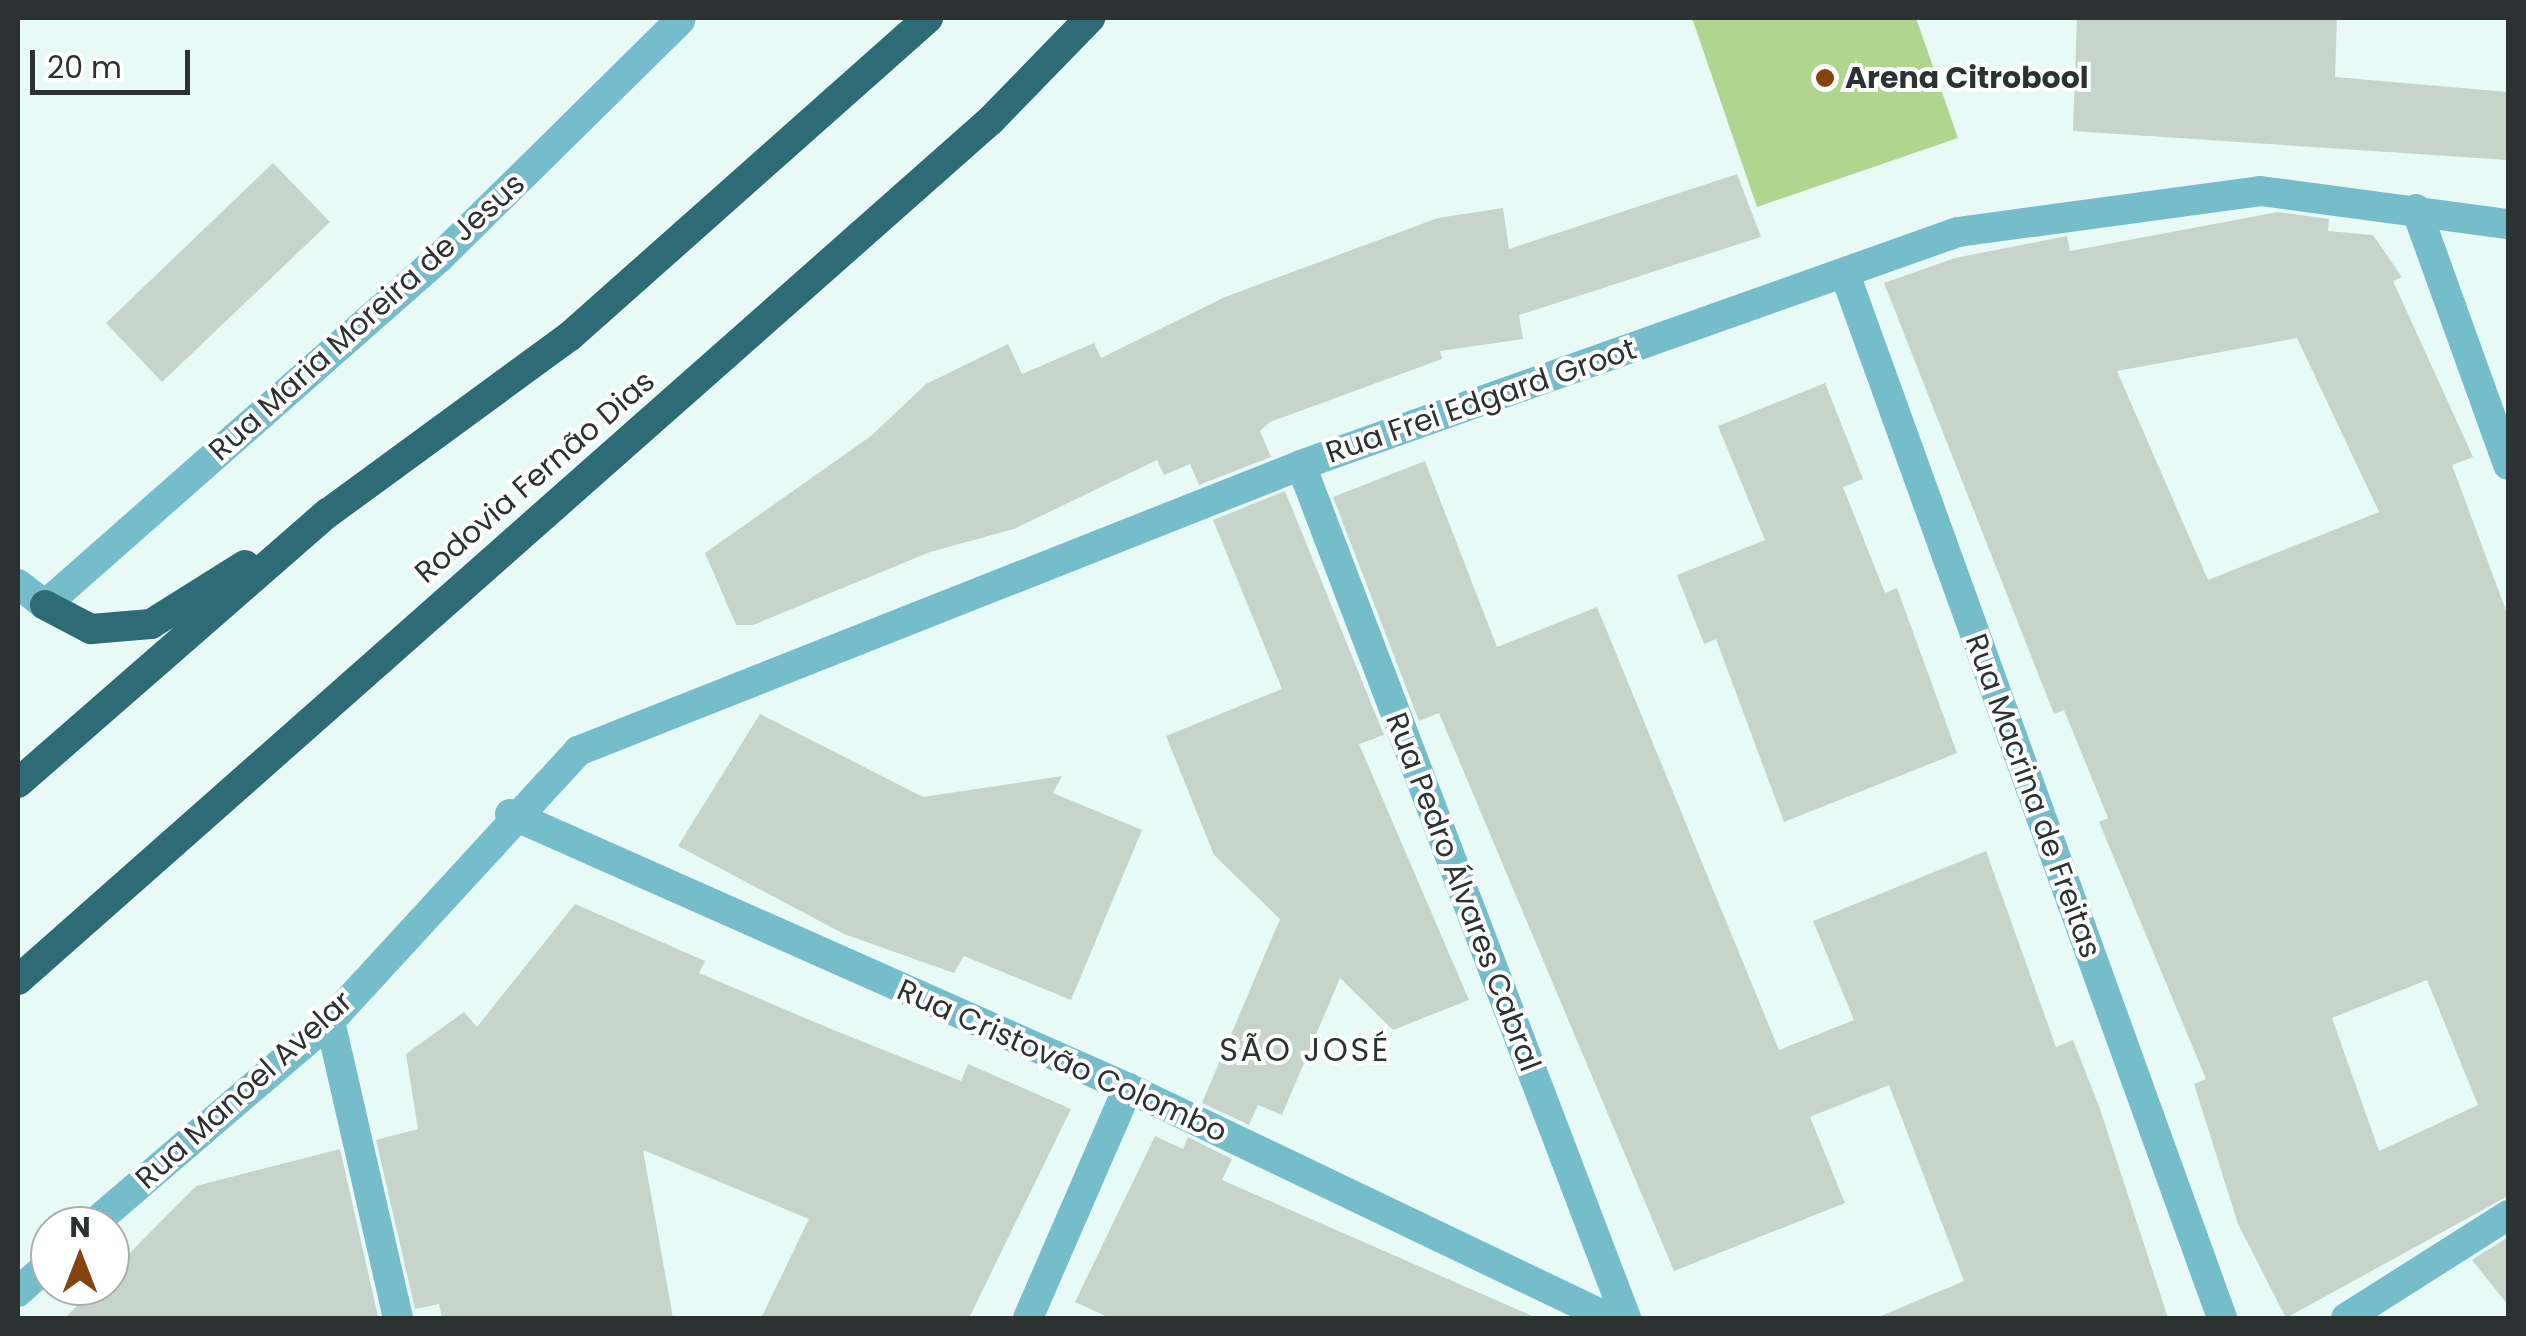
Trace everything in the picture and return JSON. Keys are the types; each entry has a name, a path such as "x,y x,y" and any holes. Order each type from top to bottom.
{"highway":[{"path":"45,605 91,628 151,624 328,512 570,336 928,18"},
{"name":"Rodovia Fernão Dias","path":"18,980 990,121 1090,18"},
{"path":"18,783 328,512"}],"street":[{"name":"Rua Maria Moreira de Jesus","path":"45,605 440,258 680,20"},
{"name":"Rua Frei Edgard Groot","path":"510,814 578,751 1301,465 1958,232 2260,191 2508,224"},
{"path":"2416,209 2508,465"},
{"name":"Rua Macrina de Freitas","path":"1845,274 2222,1318"},
{"name":"Rua Pedro Álvares Cabral","path":"1301,465 1626,1318"},
{"path":"18,584 45,605"},
{"name":"Rua Manoel Avelar","path":"114,1206 330,1021 510,814"},
{"name":"Rua Cristovão Colombo","path":"510,814 1128,1088 1610,1318"},
{"path":"330,1021 398,1318"},
{"path":"1028,1318 1128,1088"},
{"path":"2346,1318 2508,1214"}],"green space":[{"name":"Arena Citrobool","path":"1692,18 1916,18 1958,138 1757,207"}],"building":[{"path":"2077,18 2337,18 2335,77 2508,92 2508,160 2073,131"},
{"path":"273,163 330,222 162,382 106,323"},
{"path":"1737,174 1761,237 1519,315 1523,339 1440,351 1442,359 1270,422 1260,431 1271,457 1199,485 1190,464 1164,475 1157,460 1014,529 930,552 753,625 736,625 705,553 871,436 926,384 1008,344 1022,374 1094,343 1101,358 1225,297 1438,218 1503,208 1509,249"},
{"path":"2278,212 2329,219 2328,231 2373,235 2402,277 2393,281 2473,457 2452,465 2508,616 2508,1196 2286,1318 2238,1224 2194,1084 2206,1079 2099,822 2108,818 2064,710 2054,714 1884,283 1955,258 2067,236 2070,251","holes":["2297,338 2379,512 2208,580 2117,371","2427,980 2478,1105 2379,1151 2332,1018"]},
{"path":"1825,383 1863,479 1843,487 1885,593 1897,588 1957,753 1784,822 1716,639 1704,644 1677,575 1765,540 1718,426"},
{"path":"1425,461 1497,647 1597,607 1779,1050 1854,1020 1813,921 1986,851 2056,1047 2073,1040 2100,1109 2168,1318 1876,1318 1964,1281 1889,1085 1810,1117 1845,1203 1674,1271 1439,713 1419,721 1333,497"},
{"path":"1285,491 1384,735 1359,744 1469,1000 1393,1030 1340,978 1282,1115 1258,1105 1249,1125 1202,1103 1280,919 1214,855 1166,736 1282,689 1213,520"},
{"path":"760,714 923,797 1062,776 1053,793 1142,830 1071,1000 964,956 954,973 844,934 678,846"},
{"path":"575,904 705,961 699,973 831,1029 961,1081 968,1064 1071,1109 969,1318 761,1318 809,1219 643,1150 673,1318 442,1318 439,1304 415,1309 376,1140 418,1129 406,1054 464,1012 477,1027"},
{"path":"1155,1136 1183,1149 1188,1137 1232,1159 1222,1180 1537,1318 1110,1318 1075,1302"},
{"path":"340,1149 378,1316 65,1318 77,1306 130,1306 130,1253 196,1186"},
{"path":"2508,1237 2508,1305 2472,1260"}],"place":[{"name":"Arena Citrobool","path":"1825,78"}],"district":[{"name":"SÃO JOSÉ","path":"1305,1050"}]}
